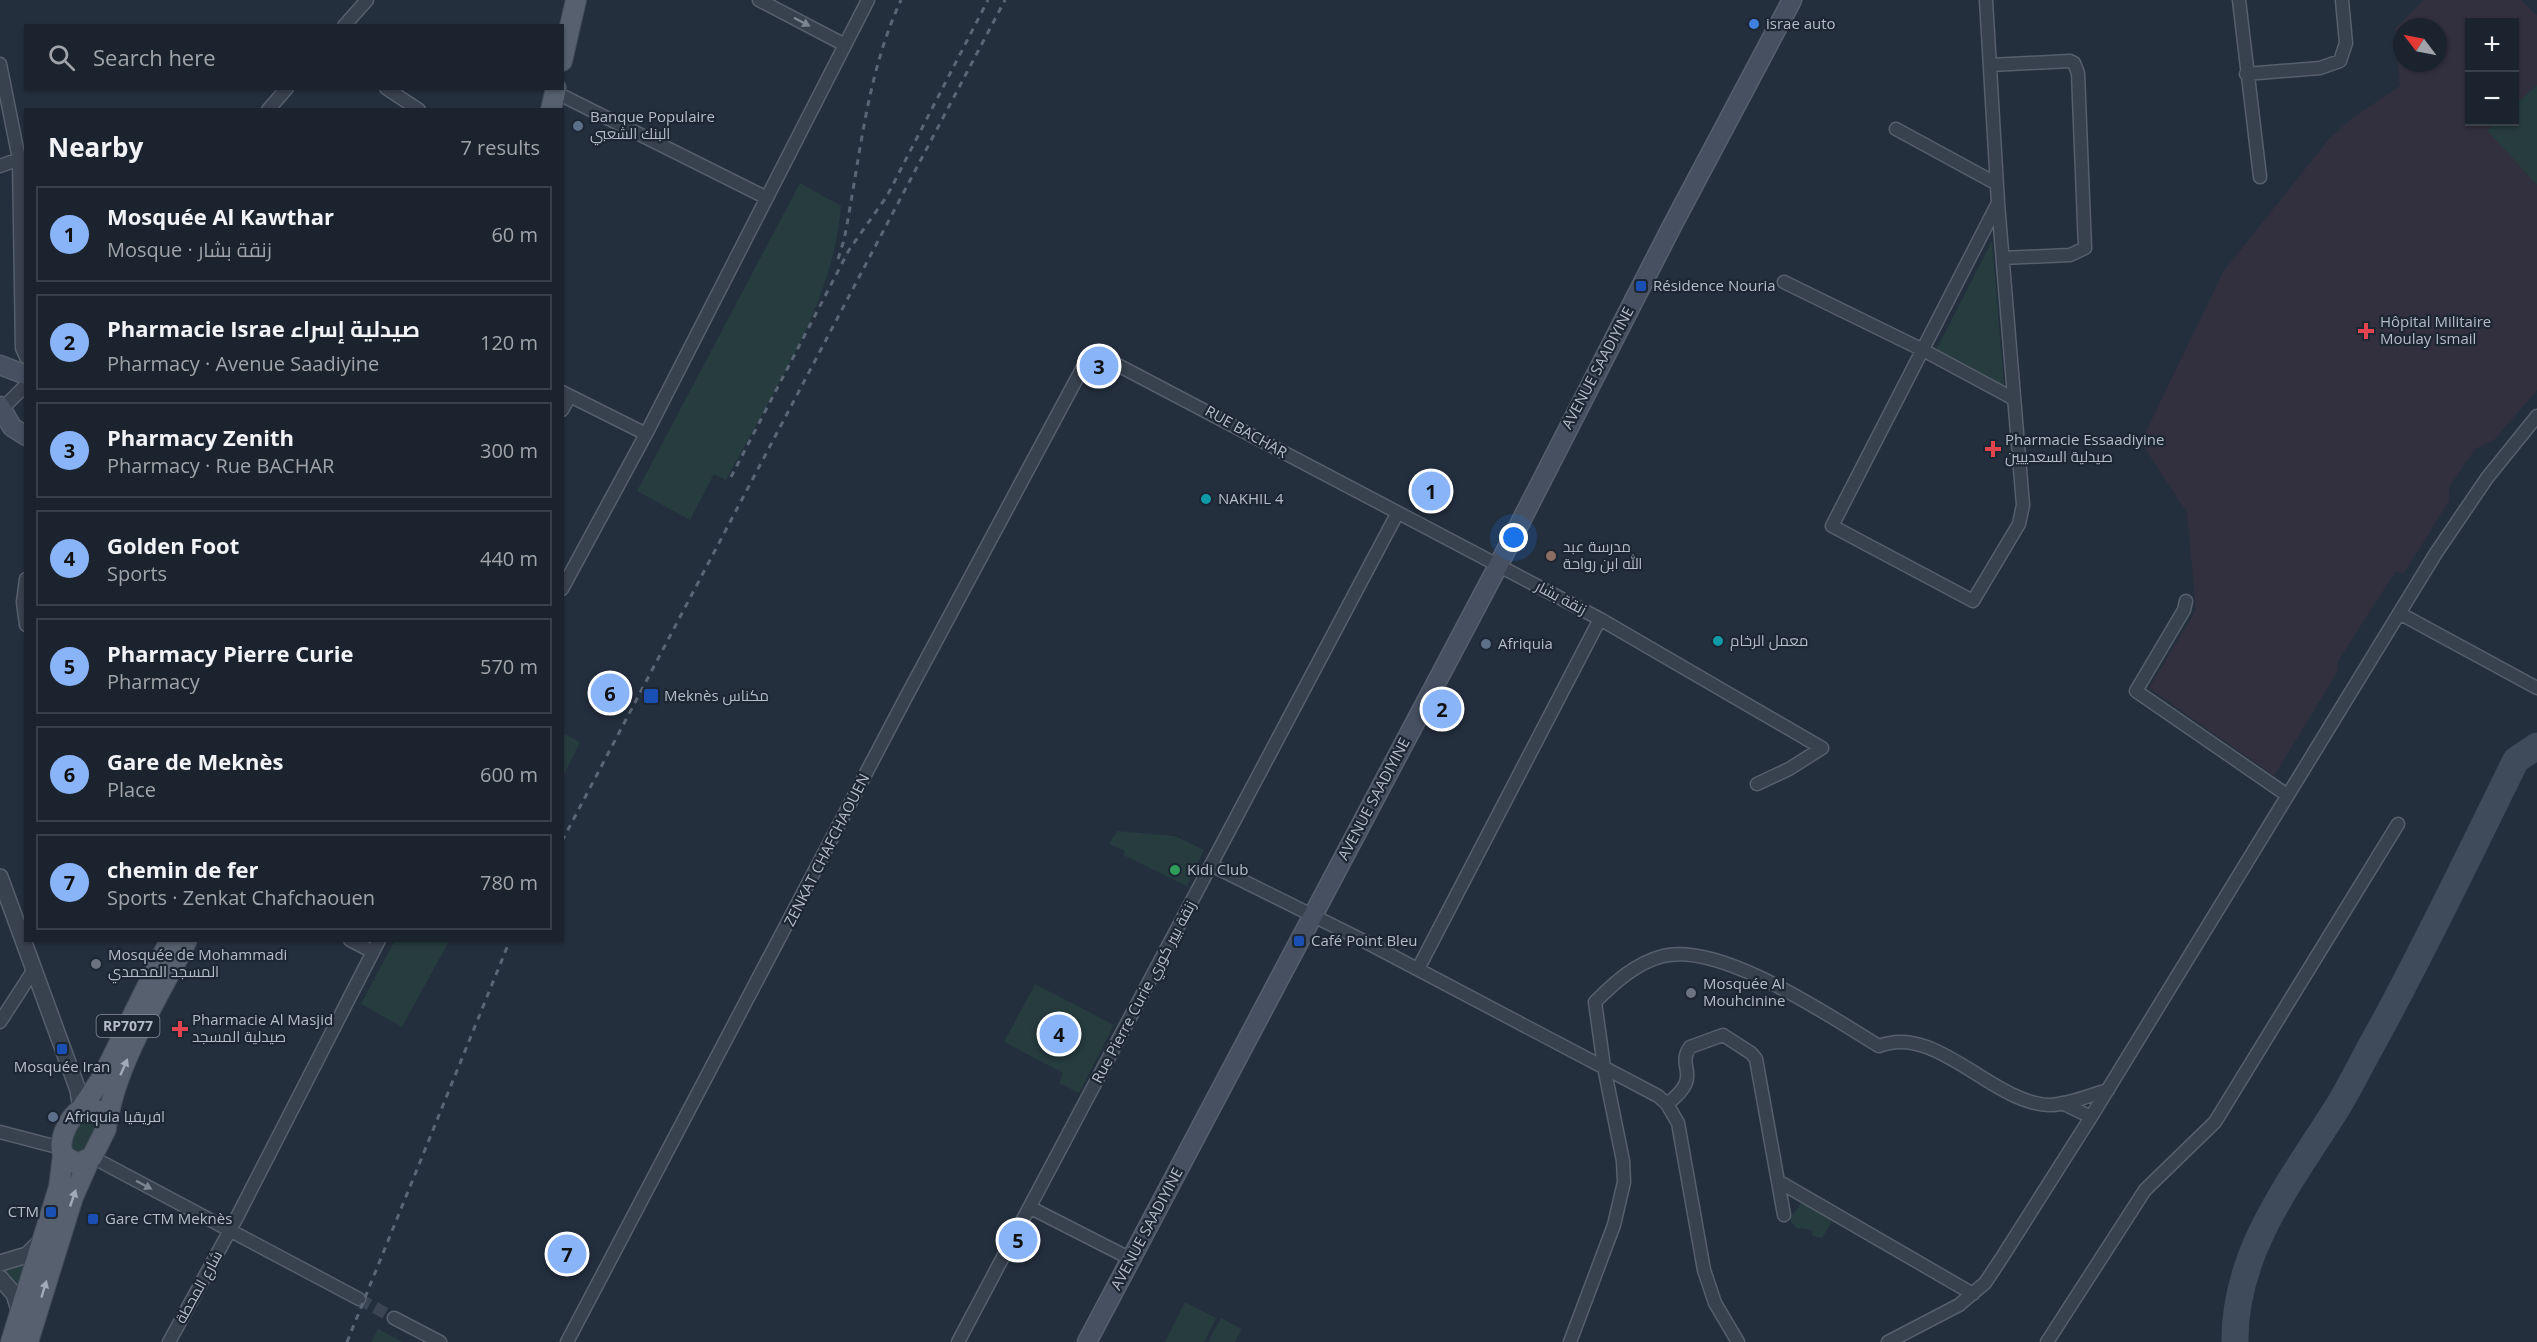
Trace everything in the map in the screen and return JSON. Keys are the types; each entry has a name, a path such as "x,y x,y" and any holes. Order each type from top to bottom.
{"main road":[{"path":"557,24 563,0"},
{"path":"564,52 576,0"},
{"name":"AVENUE SAADIYINE","path":"1087,1342 1498,566 1792,0"},
{"path":"540,108 551,96"},
{"path":"0,365 24,374"},
{"path":"0,410 12,427 24,435"},
{"name":"RP7077","path":"11,1342 59,1187 62,1139 73,1117 103,1076 169,942"},
{"name":"RP7077","path":"28,1342 70,1207 107,1123 118,1079 186,942"},
{"path":"81,1109 98,1108 107,1123"},
{"path":"62,1152 77,1164 91,1159"}],"street":[{"path":"346,24 368,0"},
{"path":"759,0 845,45"},
{"path":"564,586 646,434 868,0"},
{"path":"1986,0 1998,203 2023,505 2019,524 1973,602 1832,526 1998,203"},
{"path":"2239,0 2260,177"},
{"path":"2246,74 2320,68 2340,62 2346,43 2342,0"},
{"path":"1991,65 2070,61 2074,63 2078,73 2085,248 2070,255 2003,258"},
{"path":"0,64 23,185 22,348 24,352"},
{"path":"270,108 285,90"},
{"path":"389,90 416,108"},
{"path":"551,96 565,98 767,198"},
{"path":"1896,129 1997,184"},
{"path":"0,166 19,159"},
{"path":"1785,282 1923,350 2014,399"},
{"name":"RUE BACHAR","path":"1092,361 1102,360 1122,367 1201,407 1398,514"},
{"name":"ZENKAT CHAFCHAOUEN","path":"567,1342 905,699 1083,368 1092,361"},
{"path":"0,410 24,387"},
{"path":"566,394 646,434"},
{"path":"1888,1342 1938,1317 1973,1294 2001,1259 2108,1090 2399,613 2487,478 2537,416"},
{"name":"زنقة بشار","path":"1398,514 1600,619 1822,748 1789,769 1757,784"},
{"name":"Rue Pierre Curie زنقة بيير كوري","path":"958,1342 1398,514"},
{"path":"24,594 24,610"},
{"path":"2186,601 2184,610 2136,691 2287,795"},
{"path":"2399,613 2537,688"},
{"path":"1418,969 1600,619"},
{"path":"2047,1342 2145,1190 2206,1133 2220,1115 2398,824"},
{"path":"1211,865 1418,969 1658,1096 1667,1104 1678,1123 1685,1149 1709,1290 1738,1342"},
{"path":"0,877 24,935"},
{"path":"26,942 33,971 78,1090 81,1109"},
{"path":"354,942 373,952"},
{"name":"شارع المحطة","path":"169,1342 230,1231 378,942"},
{"path":"1570,1342 1614,1225 1624,1182 1623,1161 1604,1067 1595,1002 1611,986 1641,964 1676,954 1700,956 1726,963 1789,993 1879,1046 1888,1042 1923,1045 2023,1098 2050,1105 2108,1090"},
{"path":"0,1022 33,971"},
{"path":"1667,1104 1685,1089 1688,1078 1687,1052 1690,1047 1723,1035 1751,1053 1756,1059 1784,1215"},
{"path":"2062,1103 2091,1117"},
{"path":"0,1132 62,1152"},
{"path":"91,1159 359,1299"},
{"path":"1778,1181 1973,1294"},
{"path":"1031,1208 1131,1259"},
{"path":"0,1263 27,1255 42,1240"},
{"path":"0,1278 14,1294 21,1313"},
{"path":"394,1318 440,1342"}],"shaded area":[{"name":"Hôpital Militaire Moulay Ismail","path":"2424,0 2521,0 2537,16 2537,390 2494,440 2475,449 2449,487 2449,501 2404,573 2395,572 2337,663 2338,671 2274,776 2149,688 2196,610 2187,513 2141,442 2223,272 2329,139 2351,119 2400,86 2399,72 2447,72 2447,18 2406,18"}],"green space":[{"path":"2537,85 2537,185 2487,130 2492,126 2519,126 2519,101"},
{"path":"800,183 841,206 836,243 826,278 798,348 726,480 714,474 690,520 637,491"},
{"path":"1992,241 2004,386 1936,350"},
{"path":"564,734 580,742 564,774"},
{"name":"Kidi Club","path":"1117,831 1175,836 1204,850 1187,886 1123,855 1125,851 1109,844"},
{"path":"394,942 448,942 402,1027 361,1004"},
{"path":"1035,984 1114,1025 1079,1093 1059,1083 1063,1073 1004,1042"},
{"path":"87,1116 97,1121 96,1137 81,1155 71,1150 72,1140 77,1127"},
{"path":"1801,1203 1811,1205 1817,1212 1832,1221 1822,1238 1813,1236 1812,1231 1797,1228 1788,1217 1794,1214"},
{"path":"22,1264 26,1266 18,1288 0,1272 0,1268"},
{"path":"1185,1302 1216,1318 1204,1342 1165,1342"},
{"path":"1221,1318 1242,1329 1235,1342 1208,1342"},
{"path":"378,1329 403,1342 371,1342"}],"taxiway":[{"path":"2235,1342 2237,1309 2244,1278 2268,1219 2352,1081 2430,934 2516,760 2537,746"}],"tunnel":[{"path":"359,1299 394,1318"}],"railway":[{"path":"838,259 844,240 872,88 889,29 901,0"},
{"path":"731,477 849,250 887,196 988,0"},
{"path":"564,837 1005,0"},
{"path":"347,1342 509,942"}],"place":[{"name":"israe auto","path":"1754,24"},
{"name":"Banque Populaire البنك الشعبي","path":"578,126"},
{"name":"Résidence Nouria","path":"1641,286"},
{"name":"Hôpital Militaire Moulay Ismail","path":"2366,331"},
{"name":"Pharmacy Zenith","path":"1099,366"},
{"name":"Pharmacie Essaadiyine صيدلية السعدييين","path":"1993,449"},
{"name":"Mosquée Al Kawthar","path":"1431,491"},
{"name":"NAKHIL 4","path":"1206,499"},
{"name":"مدرسة عبد الله ابن رواحة","path":"1551,556"},
{"name":"معمل الرخام","path":"1718,641"},
{"name":"Afriquia","path":"1486,644"},
{"name":"Gare de Meknès","path":"610,693"},
{"name":"Meknès مكناس","path":"651,696"},
{"name":"Pharmacie Israe صيدلية إسراء","path":"1442,709"},
{"name":"Kidi Club","path":"1175,870"},
{"name":"Café Point Bleu","path":"1299,941"},
{"name":"Mosquée de Mohammadi المسجد المحمدي","path":"96,964"},
{"name":"Mosquée Al Mouhcinine","path":"1691,993"},
{"name":"Pharmacie Al Masjid صيدلية المسجد","path":"180,1029"},
{"name":"Golden Foot","path":"1059,1034"},
{"name":"Mosquée Iran","path":"62,1049"},
{"name":"Afriquia افريقيا","path":"53,1117"},
{"name":"CTM","path":"51,1212"},
{"name":"Gare CTM Meknès","path":"93,1219"},
{"name":"Pharmacy Pierre Curie","path":"1018,1240"},
{"name":"chemin de fer","path":"567,1254"}]}
